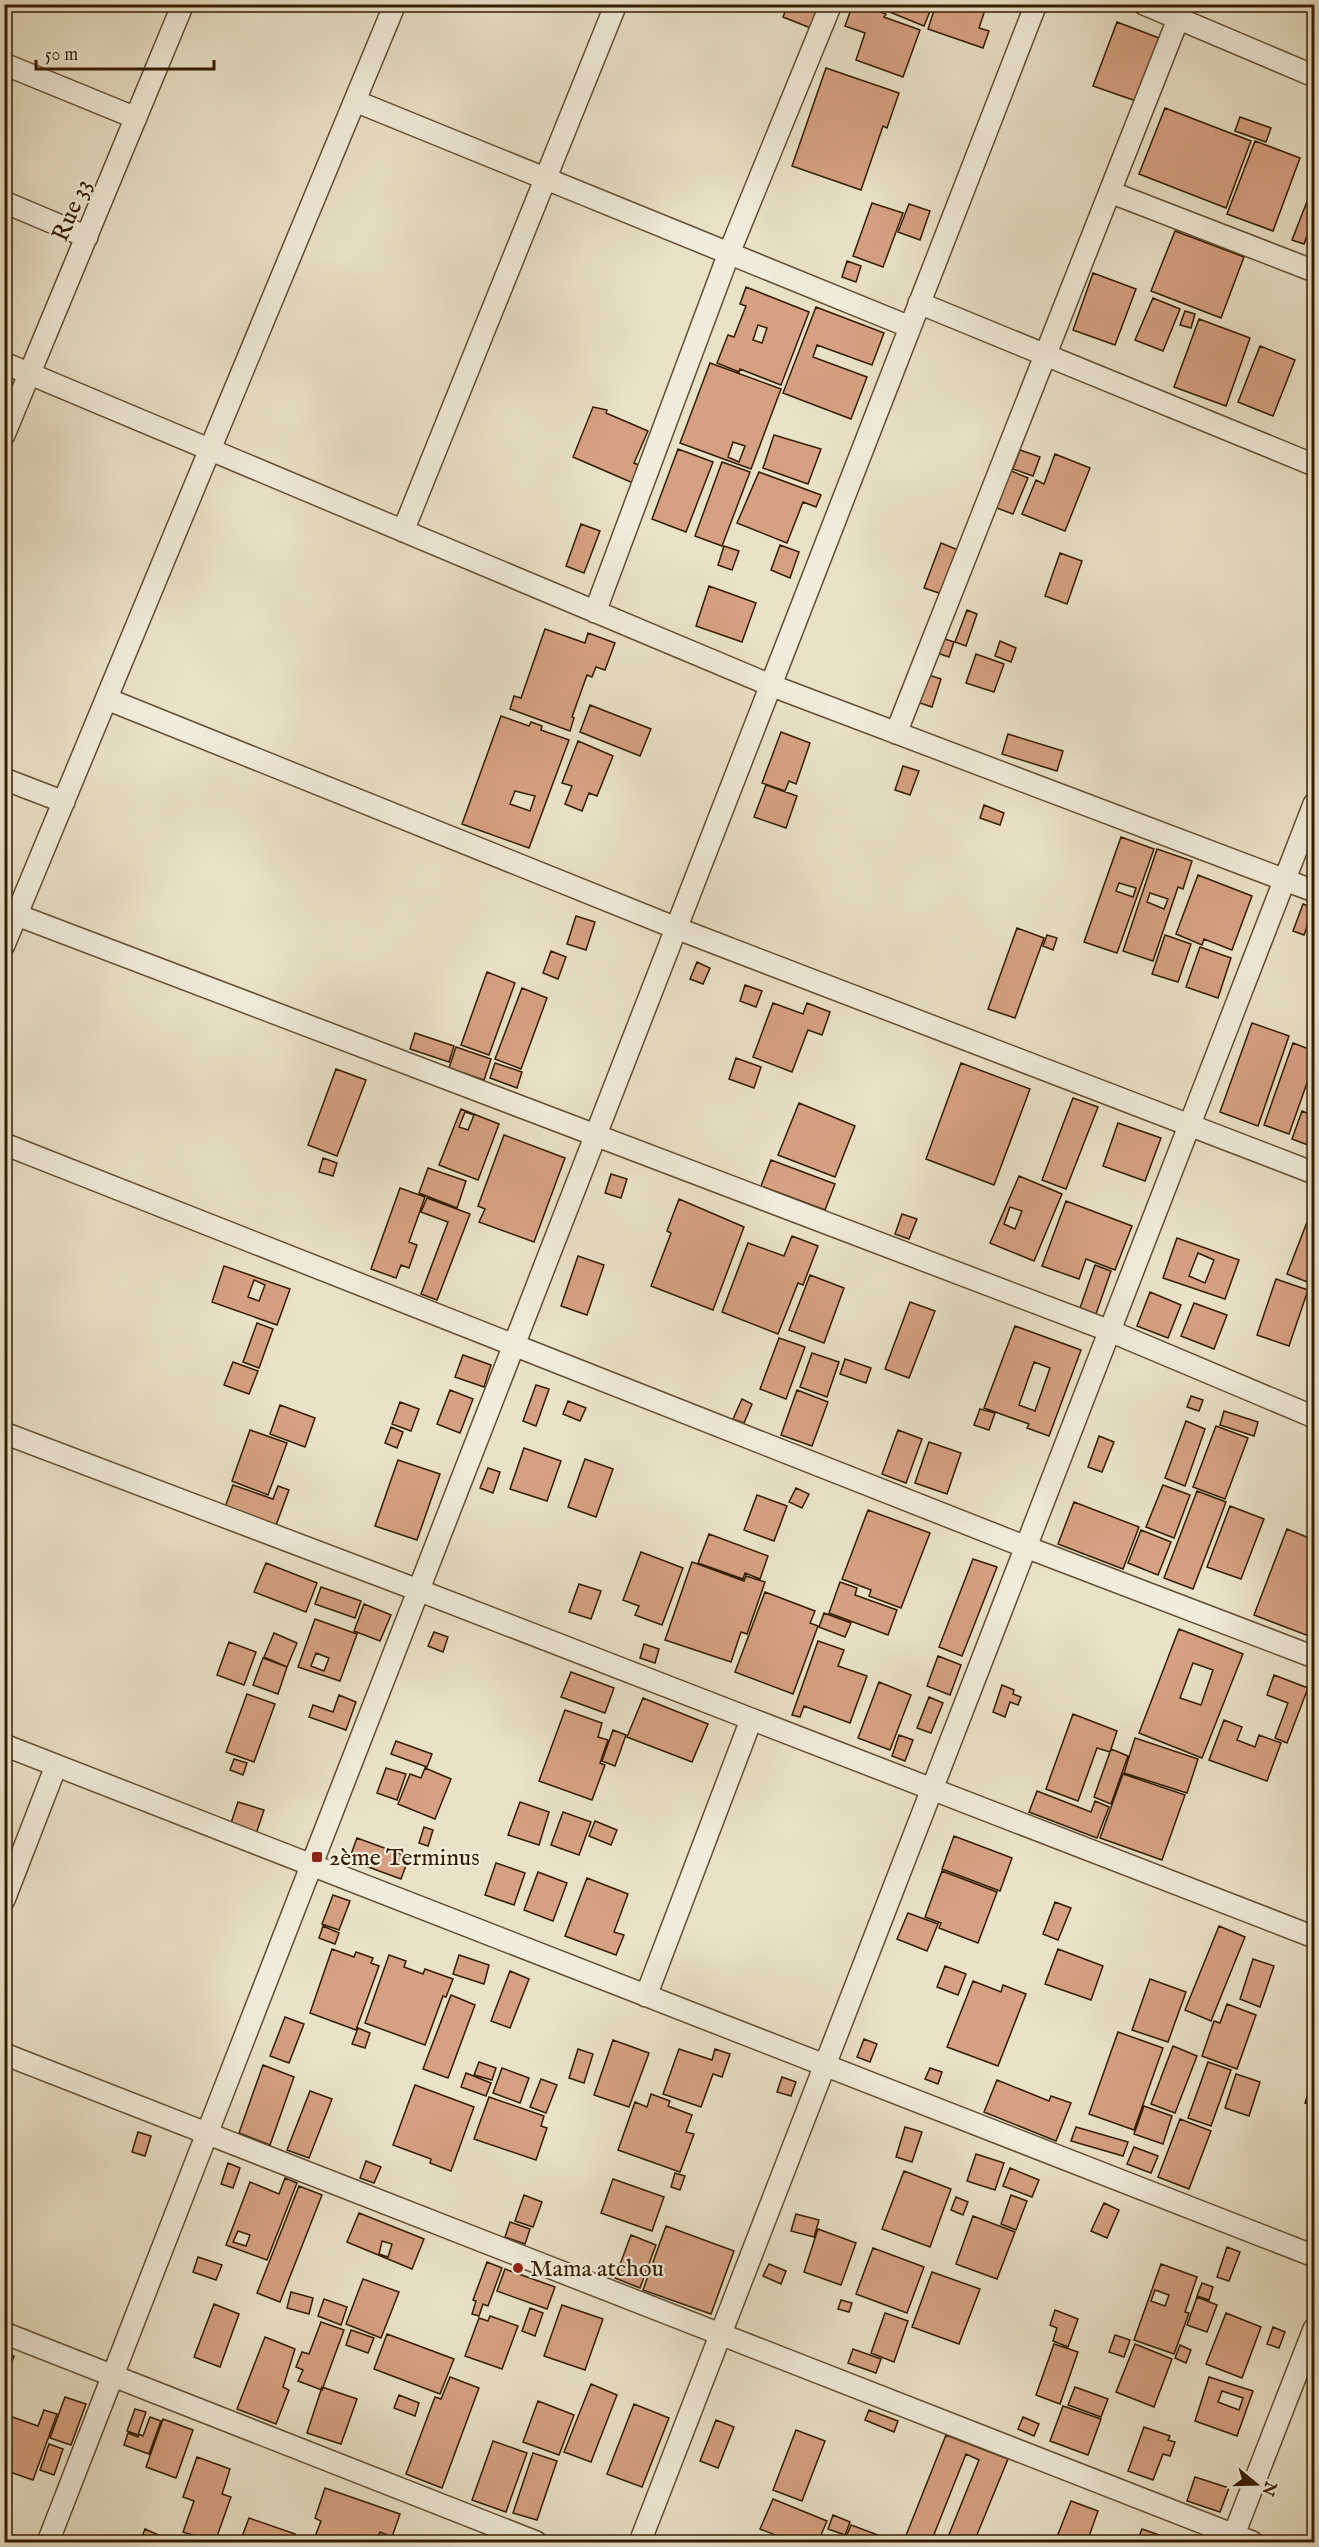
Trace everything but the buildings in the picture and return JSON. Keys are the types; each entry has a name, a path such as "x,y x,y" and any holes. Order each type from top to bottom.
{"street":[{"name":"Rue 33","path":"4,435 183,4"},
{"path":"4,945 396,4"},
{"path":"403,531 616,4"},
{"path":"595,612 729,253 831,4"},
{"path":"48,2542 1036,4"},
{"path":"1144,4 1181,12 1314,76"},
{"path":"896,733 1181,12"},
{"path":"4,63 136,118"},
{"path":"355,101 910,327"},
{"path":"1110,192 1314,271"},
{"path":"4,202 87,237"},
{"path":"919,303 1314,465"},
{"path":"4,363 770,685 1314,891"},
{"path":"107,699 676,928 1314,1173"},
{"path":"4,779 64,802"},
{"path":"640,2542 1314,804"},
{"path":"17,915 1110,1331 1314,1417"},
{"path":"4,1144 1026,1547 1314,1657"},
{"path":"4,1433 418,1590 932,1791 1314,1937"},
{"path":"646,1996 751,1720"},
{"path":"4,1745 1314,2256"},
{"path":"4,1899 56,1766"},
{"path":"4,2054 1239,2540 1314,2329"},
{"path":"4,2333 536,2542"}],"place":[{"name":"2ème Terminus","path":"317,1857"},
{"name":"Mama atchou","path":"518,2268"}]}
